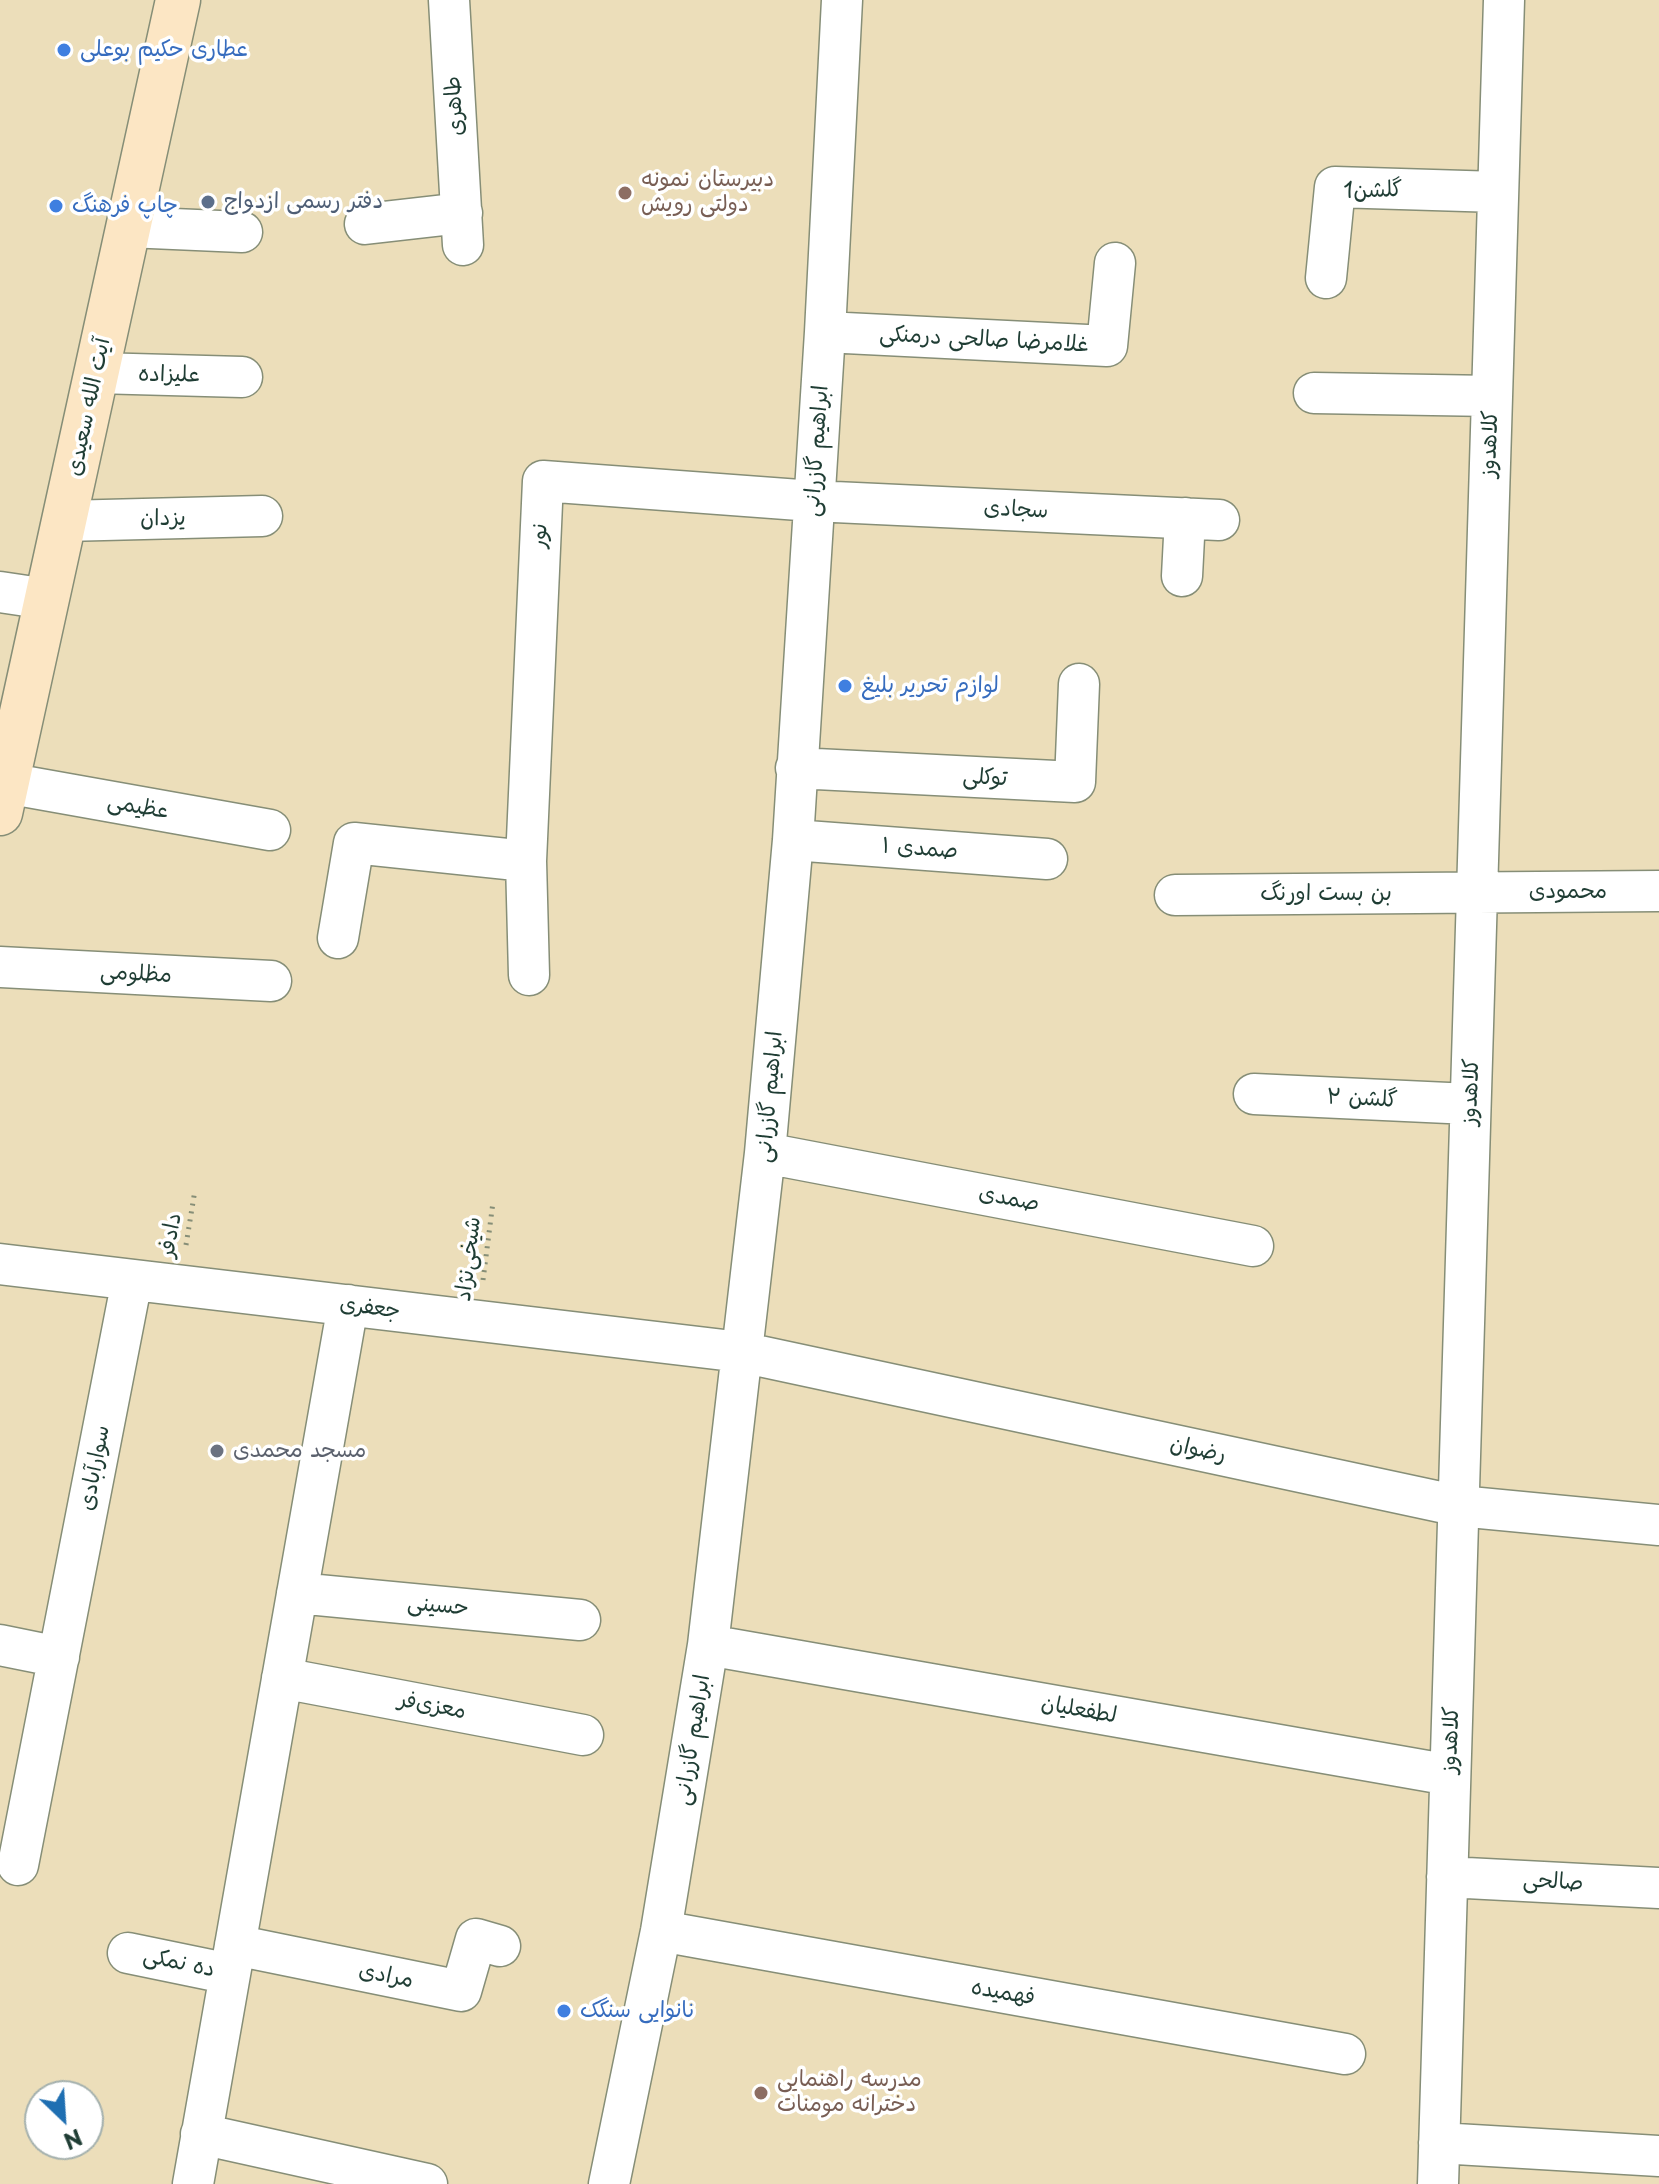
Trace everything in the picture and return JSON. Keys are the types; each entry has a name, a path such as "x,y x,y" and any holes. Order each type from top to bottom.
{"street":[{"name":"آیت الله سعیدی","path":"3,798 178,0"},
{"name":"طاهری","path":"365,224 463,229 449,0"},
{"name":"ابراهیم گازرانی","path":"609,2184 661,1931 708,1645 765,1153 793,840 842,0"},
{"name":"کلاهدوز","path":"1438,2184 1504,0"},
{"name":"گلشن1","path":"1326,278 1335,187 1498,192"},
{"path":"128,227 242,232"},
{"name":"غلامرضا صالحی درمنکی","path":"825,332 1107,346 1115,263"},
{"name":"علیزاده","path":"96,373 242,377"},
{"path":"1314,393 1492,396"},
{"name":"نور","path":"529,975 526,861 543,481 813,501"},
{"name":"سجادی","path":"813,501 1202,519 1182,576"},
{"name":"یزدان","path":"64,521 262,516"},
{"path":"0,592 47,599"},
{"name":"توکلی","path":"796,768 1075,782 1079,684"},
{"name":"عظیمی","path":"3,798 270,830"},
{"name":"صمدی ۱","path":"793,840 1047,859"},
{"path":"338,938 354,843 526,861"},
{"name":"محمودی","path":"1477,893 1659,891"},
{"name":"بن بست اورنگ","path":"1175,895 1477,893"},
{"name":"مظلومی","path":"0,967 271,981"},
{"name":"گلشن ۲","path":"1254,1094 1470,1104"},
{"name":"صمدی","path":"765,1153 1253,1246"},
{"name":"جعفری","path":"0,1264 741,1352"},
{"name":"سوارآبادی","path":"18,1865 132,1280"},
{"path":"193,2184 348,1305"},
{"name":"رضوان","path":"741,1352 1459,1506 1659,1525"},
{"name":"حسینی","path":"297,1593 580,1620"},
{"path":"0,1645 59,1657"},
{"name":"لطفعلیان","path":"708,1645 1450,1775"},
{"name":"معزی‌فر","path":"282,1678 583,1735"},
{"name":"صالحی","path":"1447,1877 1659,1888"},
{"name":"فهمیده","path":"661,1931 1345,2054"},
{"name":"مرادی","path":"232,1960 461,1991 476,1939 500,1946"},
{"name":"ده نمکی","path":"128,1953 232,1960"},
{"path":"201,2134 427,2184"},
{"path":"1439,2143 1659,2156"}],"path":[{"name":"دادفر","path":"179,1285 195,1190"},
{"name":"شیخی‌نژاد","path":"478,1321 493,1202"}],"place":[{"name":"عطاری حکیم بوعلی","path":"64,50"},
{"name":"دبیرستان نمونه دولتی رویش","path":"625,193"},
{"name":"دفتر رسمی ازدواج","path":"208,202"},
{"name":"چاپ فرهنگ","path":"56,206"},
{"name":"لوازم تحریر بلیغ","path":"845,686"},
{"name":"مسجد محمدی","path":"217,1451"},
{"name":"نانوایی سنگک","path":"564,2011"},
{"name":"مدرسه راهنمایی دخترانه مومنات","path":"761,2093"}]}
